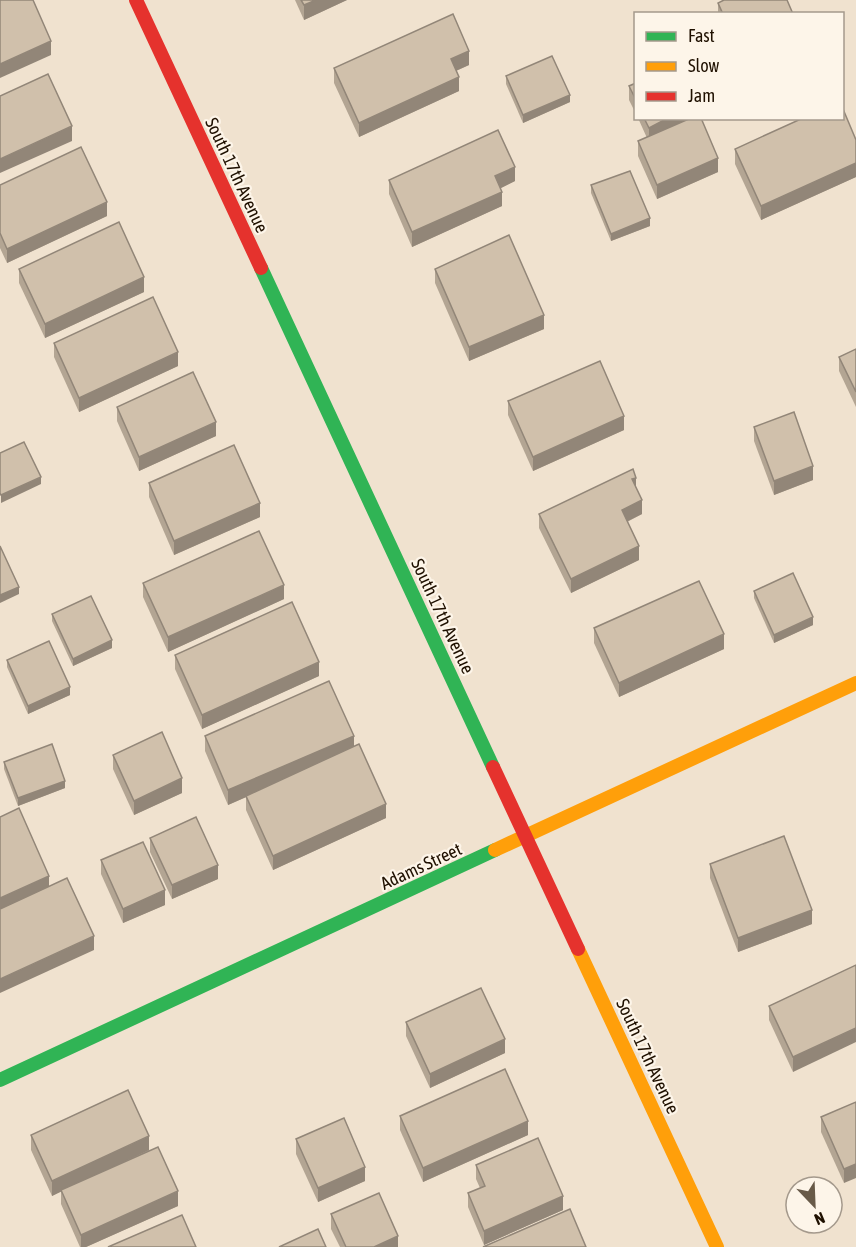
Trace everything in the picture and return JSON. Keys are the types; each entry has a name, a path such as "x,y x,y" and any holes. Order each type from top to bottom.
{"street":[{"name":"South 17th Avenue","path":"136,0 717,1247"},
{"name":"Adams Street","path":"0,1080 856,683"}],"building":[{"path":"0,0 33,0 51,41 0,64"},
{"path":"301,0 316,0 304,5"},
{"path":"724,0 787,0 792,12 722,12 718,3"},
{"path":"453,14 469,51 451,59 459,77 359,123 334,68"},
{"path":"552,56 570,95 523,115 506,76"},
{"path":"48,74 72,126 0,159 0,96"},
{"path":"634,84 634,96 629,86"},
{"path":"844,111 856,140 856,163 761,206 735,149 799,120 844,120"},
{"path":"645,120 664,120 649,128"},
{"path":"686,120 702,120 718,158 657,185 638,141"},
{"path":"498,130 515,167 495,176 502,192 412,232 389,180"},
{"path":"81,147 107,202 7,249 0,233 0,185"},
{"path":"630,171 650,218 611,234 591,185"},
{"path":"119,222 144,277 45,324 19,269"},
{"path":"509,235 544,315 469,347 435,269"},
{"path":"153,297 178,352 79,398 54,343"},
{"path":"856,349 856,392 839,357"},
{"path":"600,361 624,416 533,457 508,401"},
{"path":"193,372 216,422 139,457 117,407"},
{"path":"794,412 813,466 774,481 754,427"},
{"path":"24,442 41,477 1,495 0,453"},
{"path":"234,445 260,503 174,541 149,483"},
{"path":"633,469 636,478 632,479 642,500 622,510 639,546 571,579 539,514"},
{"path":"259,531 284,585 168,637 143,583"},
{"path":"0,546 19,587 0,595"},
{"path":"793,573 813,617 774,635 754,591"},
{"path":"699,581 724,634 619,683 594,628"},
{"path":"91,596 112,640 73,659 52,614"},
{"path":"292,602 319,662 202,715 175,655"},
{"path":"49,641 70,687 28,706 7,660"},
{"path":"329,681 354,736 228,790 205,736"},
{"path":"162,732 182,778 134,801 113,755"},
{"path":"52,744 65,781 18,798 4,762"},
{"path":"359,744 386,804 273,856 246,796"},
{"path":"19,808 49,876 0,898 0,817"},
{"path":"196,817 218,865 172,885 150,838"},
{"path":"784,836 812,910 738,938 710,864"},
{"path":"143,842 165,890 123,909 101,860"},
{"path":"67,878 94,936 0,979 0,909"},
{"path":"856,965 856,1028 793,1057 769,1006"},
{"path":"481,988 505,1039 430,1074 406,1022"},
{"path":"505,1069 528,1121 423,1168 400,1116"},
{"path":"128,1090 149,1136 52,1181 31,1135"},
{"path":"856,1102 856,1164 844,1169 821,1117"},
{"path":"344,1118 365,1167 318,1188 296,1139"},
{"path":"538,1138 563,1196 484,1231 468,1193 485,1186 476,1165"},
{"path":"158,1147 178,1191 81,1235 61,1190"},
{"path":"379,1193 398,1236 374,1247 346,1247 331,1214"},
{"path":"570,1209 586,1247 483,1247"},
{"path":"182,1215 196,1247 108,1247"},
{"path":"318,1229 326,1247 279,1247"}],"traffic: fast":[{"path":"261,268 493,767"},
{"path":"0,1080 495,850"}],"traffic: slow":[{"path":"495,850 856,683"},
{"path":"578,949 717,1247"}],"traffic: jam":[{"path":"136,0 261,268"},
{"path":"493,767 578,949"}]}
